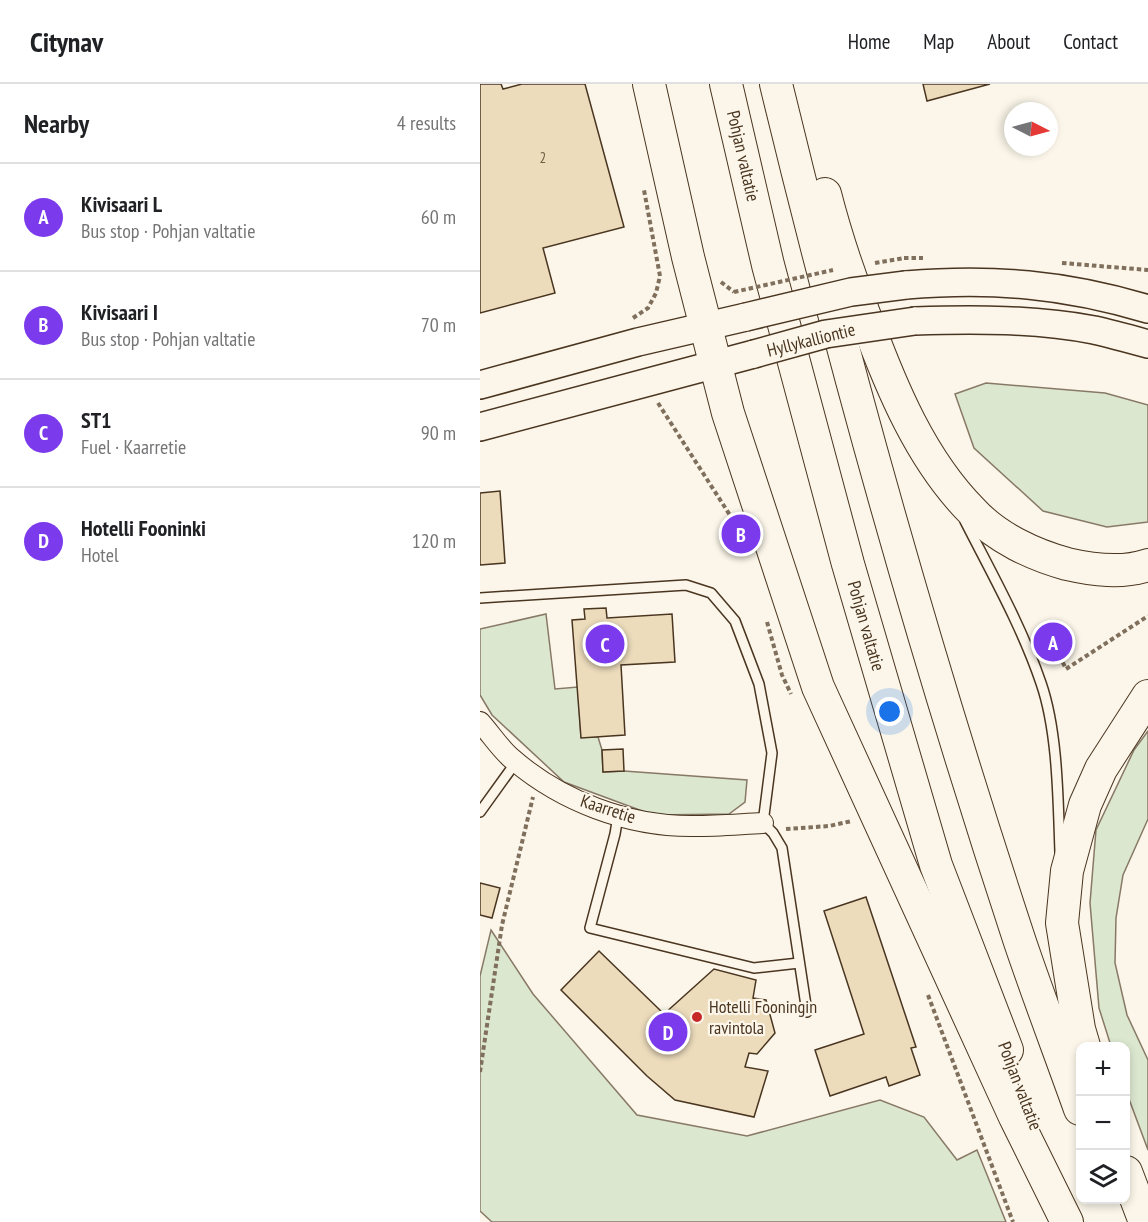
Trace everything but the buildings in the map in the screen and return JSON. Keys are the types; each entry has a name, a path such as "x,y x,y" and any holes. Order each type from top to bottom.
{"highway":[{"path":"649,84 688,257 728,413 818,687 1015,1117 1067,1222"},
{"name":"Pohjan valtatie","path":"726,84 768,265 842,542 936,865 1073,1222"},
{"path":"776,84 809,223 927,646 1021,944 1076,1098"},
{"path":"797,84 834,230 858,300 884,367 915,431 940,474 974,514 1006,537 1043,557 1083,568 1109,571 1148,565"},
{"path":"1083,1042 1073,997 1062,923 1066,871 1085,805 1101,770 1148,696"},
{"path":"1130,1184 1145,1222"},
{"path":"1117,1204 1124,1222"}],"main road":[{"name":"Hyllykalliontie","path":"480,385 706,326 851,292 906,285 957,281 1017,283 1068,290 1148,309"},
{"name":"Hyllykalliontie","path":"480,427 826,334 915,321 1030,322 1094,330 1148,344"}],"street":[{"name":"Kaarretie","path":"480,722 508,755 541,780 582,803 618,816 693,826 763,823"}],"lane":[{"path":"940,474 1020,632 1042,685 1051,730 1057,784 1062,923"},
{"path":"480,598 686,585 711,593 735,621 759,684 772,753 763,823 773,833 782,848 807,1012"},
{"path":"480,813 516,762"},
{"path":"618,816 590,928 754,968 800,963"}],"path":[{"path":"631,320 648,308 656,293 660,276"},
{"path":"1053,642 1066,669 1148,616"},
{"path":"480,1072 502,925 534,794 541,780"}],"green space":[{"path":"986,383 1105,393 1148,405 1148,522 1107,527 1043,511 974,448 955,394"},
{"path":"546,614 555,689 578,687 581,737 598,737 602,750 603,772 624,771 747,780 745,802 729,814 653,815 564,782 492,715 480,695 480,629"},
{"path":"1148,731 1148,819 1123,875 1116,918 1115,963 1127,1015 1148,1060 1148,1150 1130,1102 1130,1042 1110,1042 1099,1008 1090,903 1096,830 1134,750"},
{"path":"491,930 533,994 637,1115 747,1136 880,1100 924,1117 957,1160 977,1150 1006,1222 492,1222 480,1211 480,976"}],"place":[{"name":"Kivisaari I","path":"741,534"},
{"name":"Kivisaari L","path":"1053,642"},
{"name":"ST1","path":"605,644"},
{"name":"Hotelli Fooningin ravintola","path":"697,1017"},
{"name":"Hotelli Fooninki","path":"668,1032"}]}
